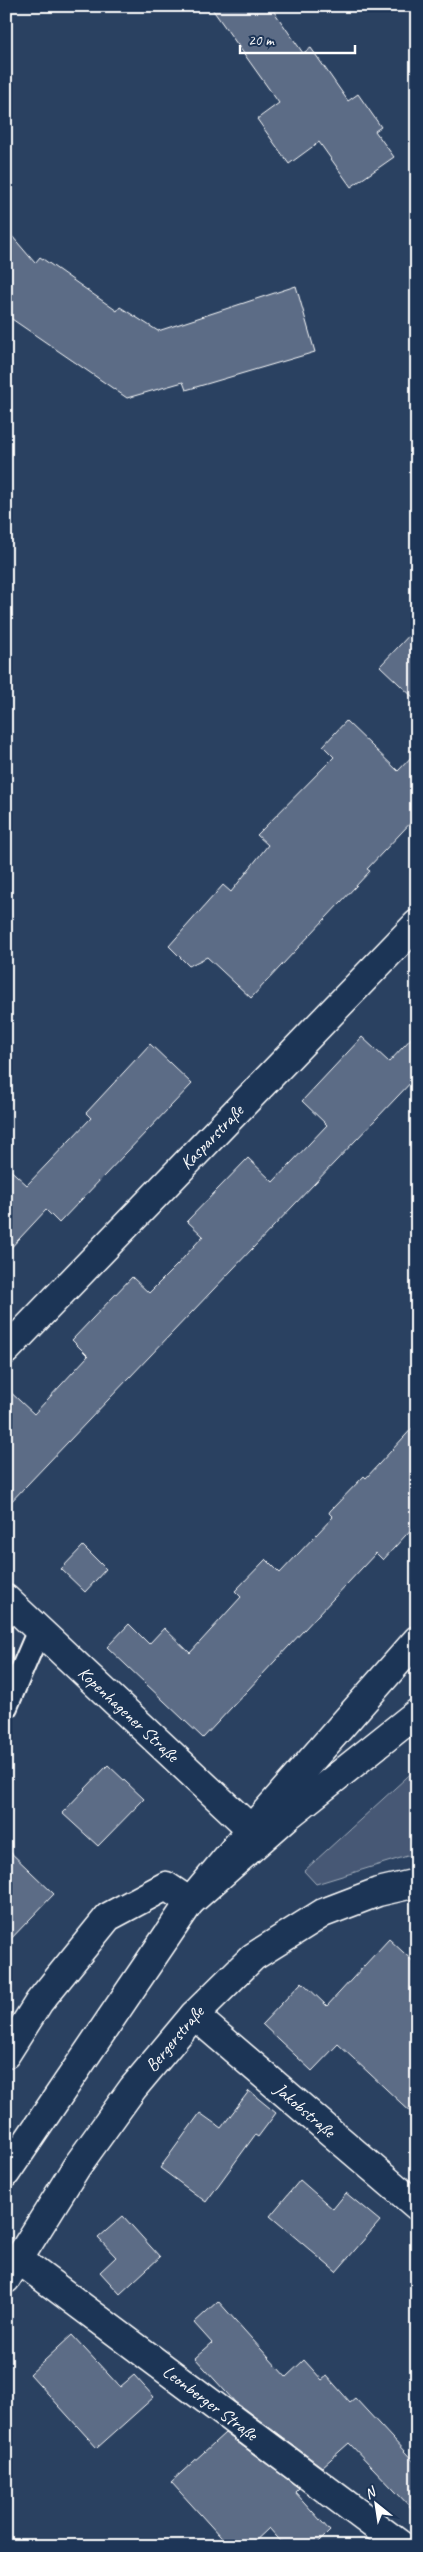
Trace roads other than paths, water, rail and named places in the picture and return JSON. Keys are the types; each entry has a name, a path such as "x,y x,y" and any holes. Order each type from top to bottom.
{"street":[{"name":"Kasparstraße","path":"6,1350 417,924"},
{"name":"Kopenhagener Straße","path":"6,1599 250,1829"},
{"path":"6,2173 190,1902 250,1829 417,1640"},
{"path":"190,1902 289,1815 417,1713"},
{"name":"Bergerstraße","path":"12,2269 77,2166 128,2096 194,2015 253,1956 323,1913 378,1892 417,1883"},
{"path":"6,2054 39,2002 108,1917 166,1886 190,1902"},
{"name":"Jakobstraße","path":"194,2015 417,2206"},
{"name":"Leonberger Straße","path":"12,2269 402,2546"}],"lane":[{"path":"6,1707 39,1630"}]}
